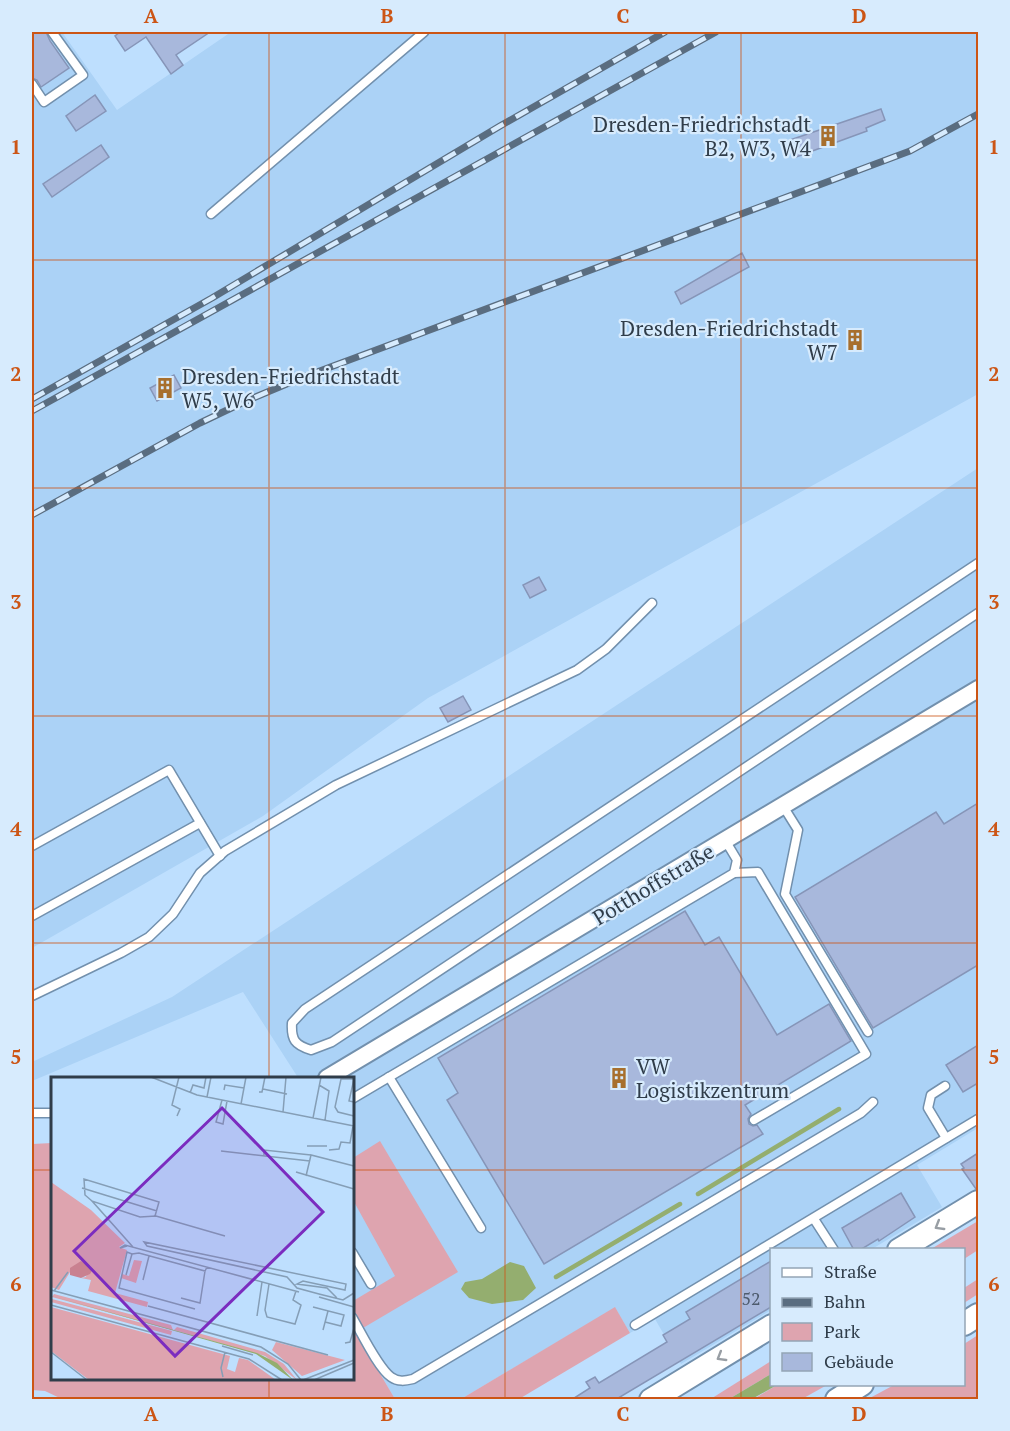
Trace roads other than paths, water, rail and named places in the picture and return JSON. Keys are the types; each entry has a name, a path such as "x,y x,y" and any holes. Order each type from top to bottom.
{"main road":[{"path":"902,1248 978,1202"},
{"path":"965,1323 978,1315"},
{"path":"651,1400 770,1327"},
{"path":"837,1400 859,1386"}],"street":[{"name":"Potthoffstraße","path":"329,1077 978,689"}],"lane":[{"path":"32,84 44,102 82,75 52,32"},
{"path":"211,214 424,32"},
{"path":"978,563 305,1009 292,1023 291,1037 298,1046 311,1050 332,1042 978,613"},
{"path":"32,996 149,937 173,914 200,873 220,856 336,785 577,670 606,649 652,603"},
{"path":"32,846 168,770 220,856"},
{"path":"783,806 798,830 785,894 868,1032"},
{"path":"32,916 200,823"},
{"path":"725,840 737,860 734,873"},
{"path":"354,1098 734,873 758,872 866,1054 754,1120"},
{"path":"389,1077 481,1227"},
{"path":"945,1086 931,1095 928,1108 946,1138"},
{"path":"354,1320 384,1370 392,1378 403,1381 413,1379 861,1113 873,1102"},
{"path":"32,1113 51,1113"},
{"path":"634,1325 978,1119"},
{"path":"814,1219 833,1248"},
{"path":"354,1255 371,1284"}],"waterway":[{"path":"698,1194 839,1109"},
{"path":"556,1277 680,1204"}],"railway":[{"path":"32,399 212,298 500,126 665,32"},
{"path":"32,411 716,32"},
{"path":"32,515 200,423 246,401 301,378 910,151 978,114"}],"place":[{"name":"Dresden-Friedrichstadt B2, W3, W4","path":"828,136"},
{"name":"Dresden-Friedrichstadt W7","path":"855,340"},
{"name":"Dresden-Friedrichstadt W5, W6","path":"165,388"},
{"name":"VW Logistikzentrum","path":"619,1078"}]}
